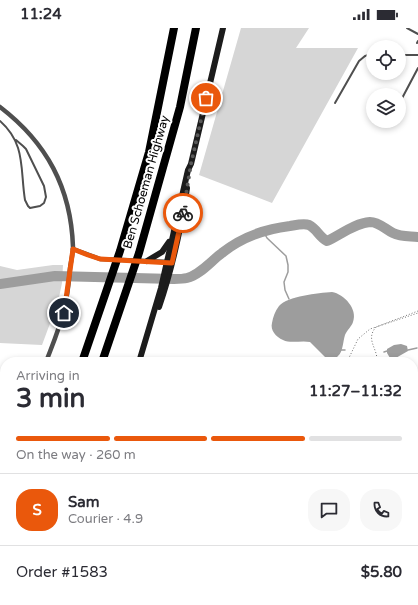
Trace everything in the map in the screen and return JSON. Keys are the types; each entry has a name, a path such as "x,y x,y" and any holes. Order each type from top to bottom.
{"highway":[{"name":"Ben Schoeman Highway","path":"84,357 120,251 149,152 174,28"},
{"name":"Ben Schoeman Highway","path":"104,357 139,253 180,107 196,28"}],"main road":[{"path":"142,357 182,219 191,164 223,28"},
{"path":"169,262 173,234 188,170 191,164"},
{"path":"147,262 164,249 173,234"}],"street":[{"path":"0,107 15,118 29,132 50,161 65,197 70,222 73,249 69,283 62,317 48,357"},
{"path":"73,249 100,259 169,262"}],"lane":[{"path":"407,28 418,34"},
{"path":"406,55 418,55"},
{"path":"335,103 359,61 366,56"},
{"path":"406,91 418,68"},
{"path":"0,121 26,150 44,186 46,197 44,203 36,208 30,208 25,200 20,153 16,140"}],"path":[{"path":"349,357 358,339 364,333 376,327 418,312"},
{"path":"376,327 372,332 371,337 376,352 376,357"}],"shaded area":[{"path":"241,28 309,28 296,48 358,48 272,203 199,175"},
{"path":"63,265 62,283 58,302 42,345 0,343 0,266 17,270"},
{"path":"319,293 337,293 349,303 354,312 352,324 345,335 341,352 337,357 325,357 310,342 293,342 280,339 274,333 272,328 275,312 283,303 296,297"},
{"path":"401,344 407,346 408,351 398,357 389,357 387,349 394,345"}],"waterway":[{"path":"0,284 55,276 185,278 196,274 230,247 246,238 272,229 300,224 309,225 327,241 353,227 370,222 379,224 402,236 418,237"},
{"path":"263,231 267,238 286,256 288,272 284,282 285,290 289,299"},
{"path":"408,350 417,348"}],"way so far":[{"path":"183,213 191,164 206,98"}],"route":[{"path":"64,313 73,249 100,259 172,263 183,213"}]}
